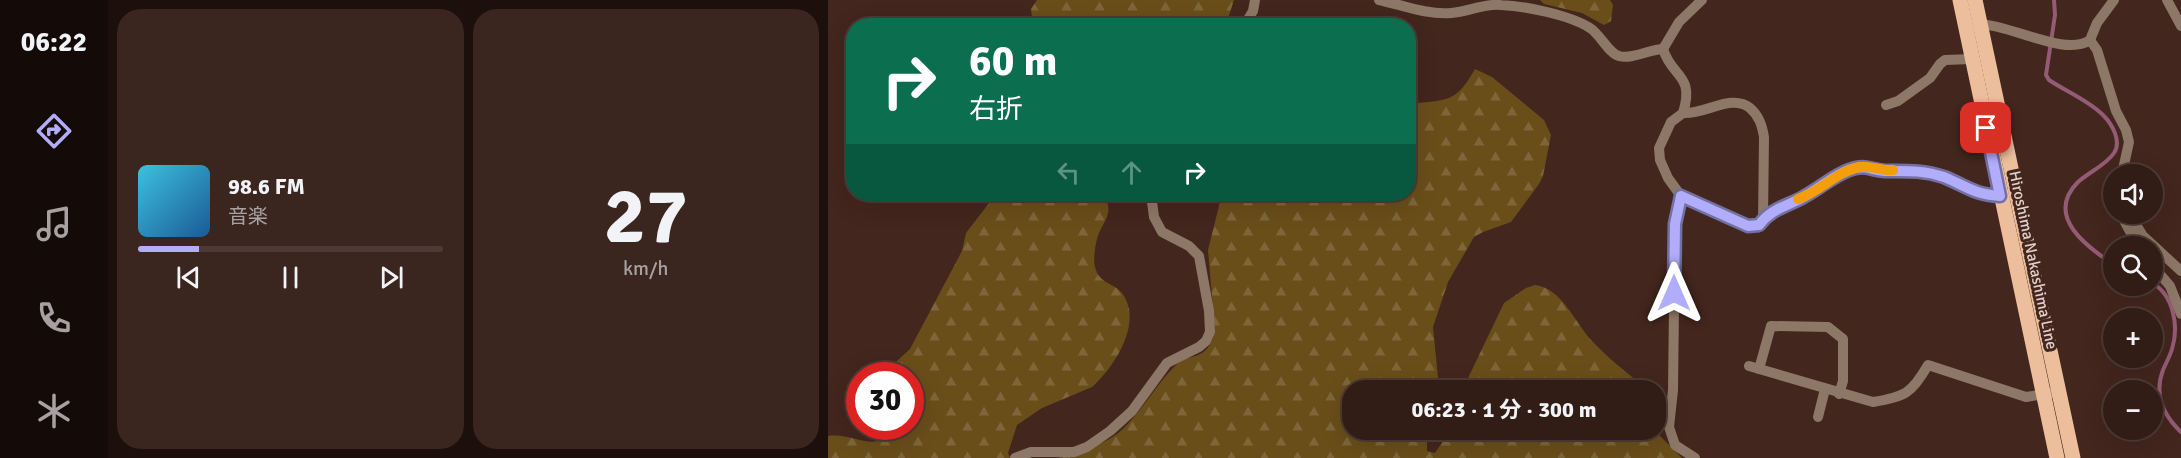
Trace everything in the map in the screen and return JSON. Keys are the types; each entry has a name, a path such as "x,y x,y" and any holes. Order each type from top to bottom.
{"main road":[{"name":"Hiroshima Nakashima Line","path":"1960,0 1973,25 2051,394 2073,458"},
{"name":"Hiroshima Nakashima Line","path":"1975,0 1972,59 2008,195"},
{"name":"Hiroshima Nakashima Line","path":"2051,394 2057,458"}],"street":[{"path":"1249,18 1255,0"},
{"path":"1379,0 1406,7 1451,13 1462,5 1488,5 1501,2 1545,12 1589,27 1614,54 1620,57 1630,57 1653,49 1663,49"},
{"path":"1663,49 1679,22 1702,0"},
{"path":"1973,25 2000,26 2056,43 2078,45 2090,40 2097,23 2114,0"},
{"path":"2168,0 2181,26"},
{"path":"2090,40 2097,50 2116,111 2126,130 2129,142 2124,164"},
{"path":"1663,49 1687,87 1683,112 1671,122 1659,148 1660,160 1668,178 1681,196 1748,226 1759,225 1763,219 1782,206 1804,197 1846,171 1860,167 1884,171 1901,169 1932,173 1980,194 2008,195"},
{"path":"1886,105 1898,101 1930,78 1940,64 1946,60 1972,59"},
{"path":"1683,112 1692,114 1730,103 1743,103 1753,111 1762,124 1764,137 1763,219"},
{"path":"1681,196 1675,224 1673,390 1669,427 1675,445 1695,458"},
{"path":"1015,458 1031,452 1074,452 1087,447 1110,431 1132,411 1167,363 1206,341 1210,332 1199,256 1189,246 1162,232 1154,218 1152,201"},
{"path":"2136,224 2143,236 2181,271"},
{"path":"2163,278 2170,286 2181,314"},
{"path":"1839,393 1843,381 1843,339 1828,327 1771,326 1754,367 1825,389 1839,393 1873,402 1908,393 1917,385 1928,365 2026,397 2051,394"},
{"path":"1818,417 1825,389"}],"green space":[{"path":"1037,0 1234,0 1228,18 1032,18 1031,9"},
{"path":"1540,0 1610,0 1613,5 1611,21 1604,25 1582,13 1544,4"},
{"path":"1475,69 1492,77 1544,120 1551,135 1543,176 1511,222 1474,237 1448,282 1433,327 1438,380 1342,380 1342,440 1427,440 1427,451 1435,453 1444,440 1664,440 1682,458 1058,458 1093,447 1118,433 1132,420 1175,366 1207,349 1215,332 1208,250 1220,201 1416,201 1416,102 1438,101 1458,93"},
{"path":"991,201 1106,201 1108,209 1096,242 1095,267 1102,279 1120,291 1127,302 1130,315 1124,342 1117,356 1101,379 1092,387 1042,408 1017,425 1008,453 1010,458 828,458 828,436 873,442 924,440 924,362 895,362 910,349 962,251 966,233"},
{"path":"1535,285 1554,293 1587,336 1636,380 1468,380 1504,303 1526,288"}],"waterway":[{"path":"2054,0 2055,15 2046,75 2049,80 2084,100 2103,115 2113,128 2117,143 2111,157 2078,182 2069,195 2065,207 2073,230 2103,257"},
{"path":"2163,293 2173,312 2175,331 2171,352 2160,379 2160,396 2169,419 2181,432"}],"slow traffic":[{"path":"1798,199 1846,171 1866,166 1884,171 1893,170"}],"route":[{"path":"1674,293 1675,224 1681,196 1748,226 1759,225 1763,219 1782,206 1804,197 1846,171 1866,166 1884,171 1901,169 1932,173 1980,194 2000,196 1986,128"}]}
